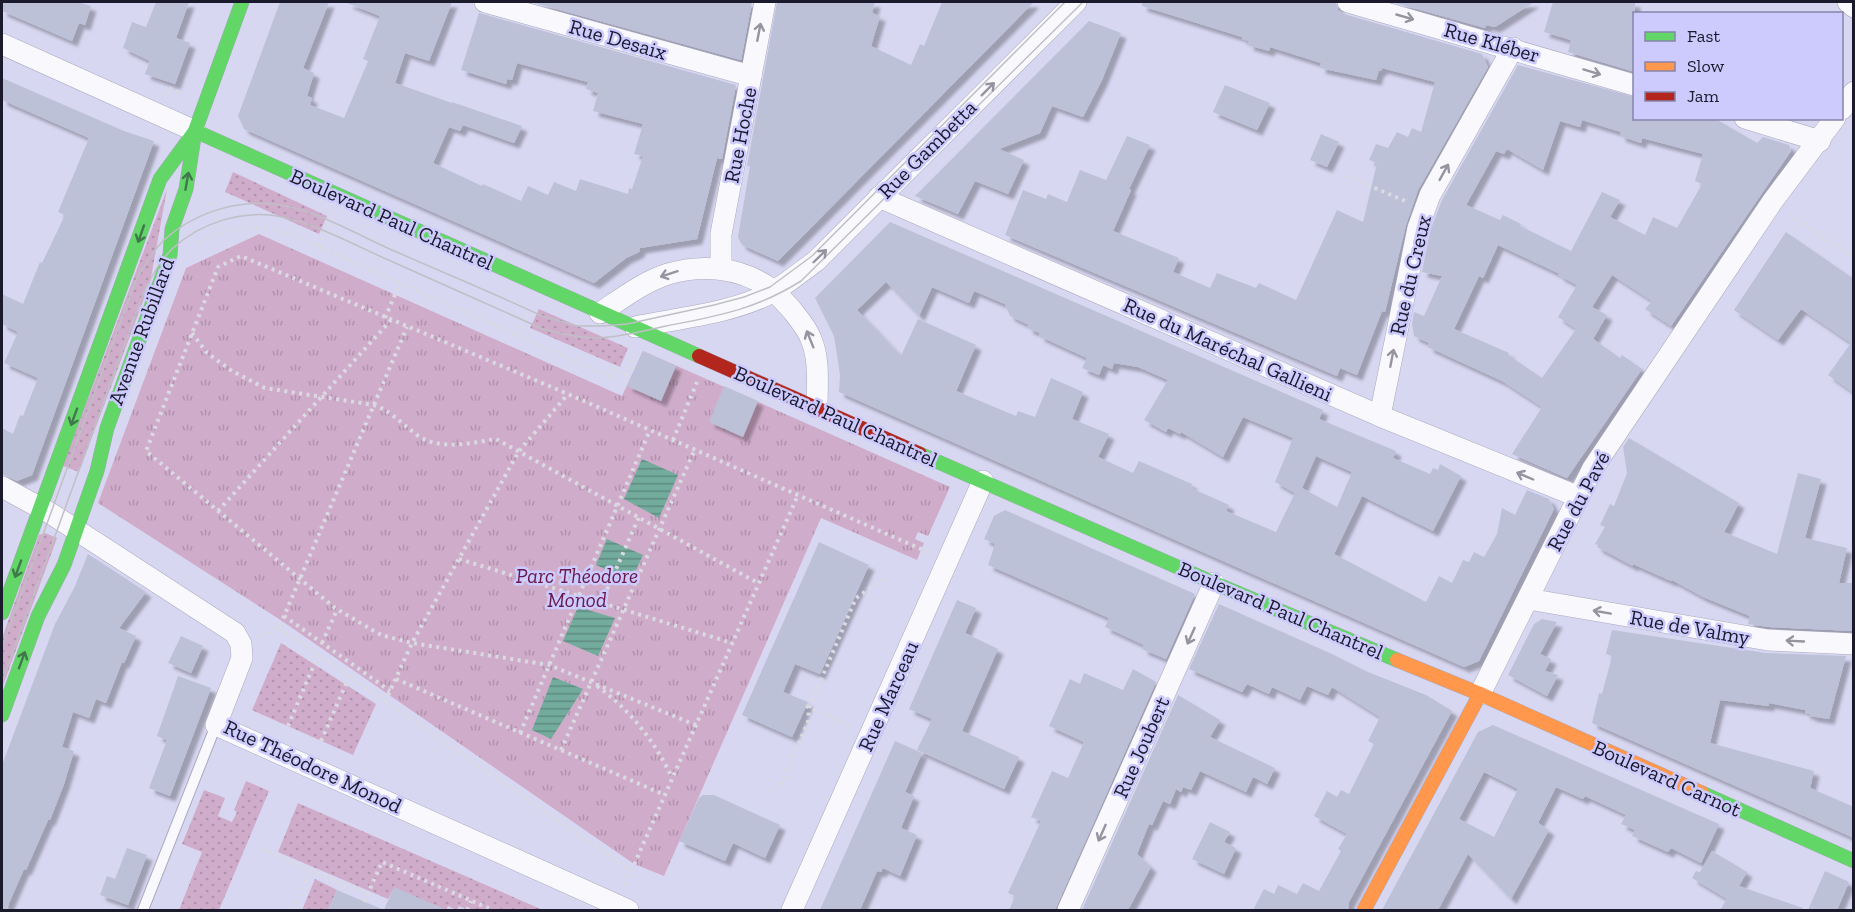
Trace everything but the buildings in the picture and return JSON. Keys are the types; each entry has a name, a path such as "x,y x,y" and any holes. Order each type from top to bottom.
{"street":[{"name":"Avenue Rubillard","path":"2,715 38,616 79,532 98,471 107,428 170,255 172,229 186,189 195,130 242,2"},
{"name":"Rue Desaix","path":"489,2 751,76"},
{"name":"Rue Hoche","path":"721,269 721,234 765,2"},
{"name":"Rue Gambetta","path":"640,329 745,303 774,291 816,261 1076,2"},
{"name":"Rue Kléber","path":"1348,2 1633,84"},
{"path":"1848,2 1854,7"},
{"path":"2,44 195,130"},
{"name":"Rue du Creux","path":"1380,416 1418,228 1430,195 1513,48"},
{"path":"1843,108 1854,92"},
{"path":"1752,120 1820,141"},
{"name":"Rue du Pavé","path":"1364,910 1480,694 1593,468 1772,202 1834,120"},
{"name":"Avenue Rubillard","path":"2,614 160,179 195,130"},
{"name":"Boulevard Paul Chantrel","path":"195,130 600,313 1215,583 1480,694"},
{"name":"Rue du Maréchal Gallieni","path":"879,197 1380,416 1579,497"},
{"path":"600,313 631,292 665,275 702,267 748,276 774,291 804,326 812,340 817,366 817,407"},
{"name":"Rue Marceau","path":"792,910 983,481"},
{"path":"2,487 41,507 229,628 242,644"},
{"name":"Rue Joubert","path":"1068,910 1215,583"},
{"name":"Rue de Valmy","path":"1527,598 1768,640 1854,644"},
{"name":"Rue Théodore Monod","path":"242,644 242,658 216,725 622,908"},
{"name":"Boulevard Carnot","path":"1480,694 1854,861"}],"lane":[{"path":"143,910 216,725"}],"path":[{"path":"1347,176 1425,209"},
{"path":"210,198 219,233"},
{"path":"1772,202 1854,257"},
{"path":"319,248 332,218"},
{"path":"192,248 219,233 249,227 261,227 295,236 609,376 612,369 626,375 640,329"},
{"path":"322,241 330,245"},
{"path":"696,725 549,664 412,643 381,635 337,610 146,451 218,267 241,256 568,393 948,560"},
{"path":"385,318 400,283"},
{"path":"218,511 391,320"},
{"path":"242,644 279,628 407,327"},
{"path":"191,332 207,353 232,371 265,388 374,405 384,409 418,436 437,444 464,444 496,439 758,583"},
{"path":"673,440 699,375"},
{"path":"385,702 412,643 519,451 568,393"},
{"path":"520,733 650,430"},
{"path":"561,750 695,449"},
{"path":"622,908 631,871 798,495"},
{"path":"601,603 639,517"},
{"path":"459,559 732,643"},
{"path":"781,785 808,722 807,707 847,615 856,598 885,578"},
{"path":"322,643 337,610"},
{"path":"284,616 390,691"},
{"path":"279,628 631,871"},
{"path":"288,726 318,655"},
{"path":"321,741 349,676"},
{"path":"396,679 664,795"},
{"path":"591,682 622,707 646,732 663,757 672,778"},
{"path":"807,707 870,735"},
{"path":"261,849 367,894"},
{"path":"364,902 382,862 493,910"},
{"path":"293,910 311,870"},
{"path":"467,910 471,901"}],"green space":[{"path":"233,172 327,216 319,234 225,192"},
{"path":"167,189 150,283 79,472 63,466"},
{"name":"Parc Théodore Monod","path":"259,234 622,396 643,351 950,487 928,536 918,532 915,539 924,543 917,560 821,518 664,876 634,864 282,621 98,503 186,268"},
{"path":"539,309 628,348 620,367 530,328"},
{"path":"45,533 57,538 2,688 2,638 39,535"},
{"path":"281,643 376,704 353,755 252,710"},
{"path":"246,781 269,791 219,910 179,910 202,852 182,844 204,790 225,798 218,816 232,822 237,812 234,810"},
{"path":"298,803 543,910 468,910 459,906 457,910 448,906 446,910 394,888 388,899 278,852"},
{"path":"315,879 337,890 328,910 302,910"}],"shaded area":[{"path":"642,459 678,475 659,518 624,499"},
{"path":"607,539 643,555 631,581 596,565"},
{"path":"578,607 615,618 598,656 563,641"},
{"path":"553,677 583,689 551,739 532,730"}],"tram line":[{"path":"2,647 135,282 163,241 190,222 205,214 237,205 254,203 286,206 327,219 542,316 577,326 627,324 714,305 770,287 812,256 1065,2"},
{"path":"2,682 144,291 156,269 172,249 196,231 238,216 282,217 310,225 338,237 543,329 570,335 598,338 632,334 735,311 768,299 801,281 1083,2"}],"traffic: fast":[{"path":"2,715 38,616 64,565 97,471 107,428 170,255 172,229 186,189 195,131 242,2"},
{"path":"195,131 699,356"},
{"path":"2,613 160,179 193,134"},
{"path":"920,454 1214,583 1397,660"},
{"path":"1702,793 1854,861"}],"traffic: slow":[{"path":"1397,660 1480,694 1702,793"},
{"path":"1364,910 1480,694"}],"traffic: jam":[{"path":"699,356 920,454"}]}
